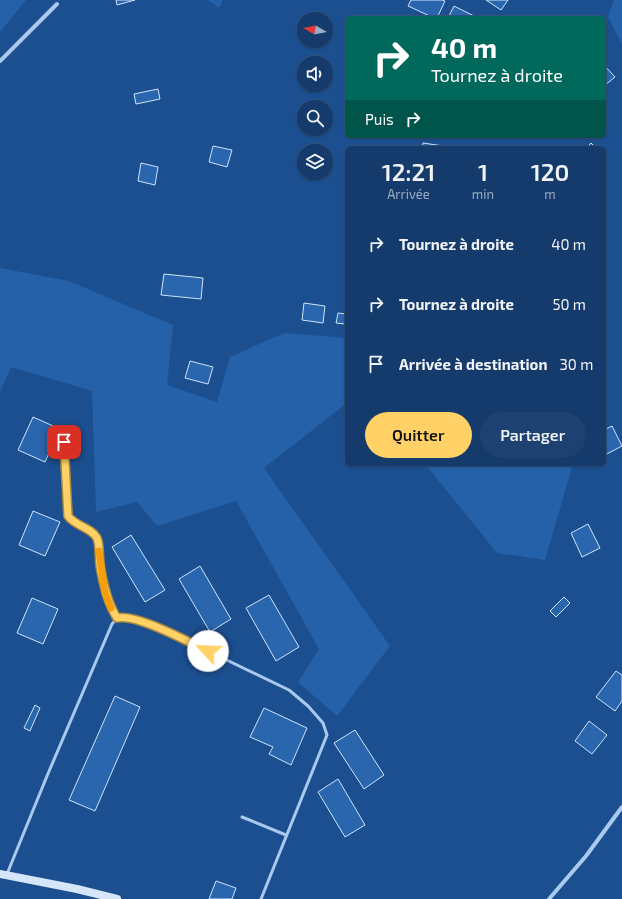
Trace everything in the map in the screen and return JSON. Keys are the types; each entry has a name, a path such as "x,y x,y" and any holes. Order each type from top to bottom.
{"street":[{"path":"0,61 57,4"},
{"path":"549,899 586,856 622,807"},
{"path":"3,875 77,889 117,899"}],"lane":[{"path":"64,442 68,516 72,522 94,534 98,539 100,566 105,593 117,618"},
{"path":"3,875 112,624 117,618 122,617 154,625 289,690 308,706 323,723 327,735 261,899"},
{"path":"242,817 286,835"}],"shaded area":[{"path":"0,0 26,0 0,32"},
{"path":"208,0 223,0 219,8"},
{"path":"614,0 622,0 622,44 608,17"},
{"path":"0,268 69,281 173,325 167,385 217,402 230,357 284,333 345,338 345,405 264,468 390,646 337,716 298,682 319,649 236,501 157,526 137,502 96,512 92,391 11,367 0,392"},
{"path":"427,466 572,466 545,560 497,553"}],"building":[{"path":"116,0 135,0 117,5"},
{"path":"411,0 445,1 438,16 430,16 408,6"},
{"path":"486,0 508,0 501,10"},
{"path":"454,6 474,16 449,16"},
{"path":"606,67 615,77 606,84"},
{"path":"158,89 160,99 136,104 134,94"},
{"path":"423,143 443,146 422,146"},
{"path":"213,146 232,150 227,167 209,162"},
{"path":"141,163 158,167 155,185 138,181"},
{"path":"164,274 203,278 201,299 161,295"},
{"path":"304,303 325,306 323,323 302,320"},
{"path":"338,313 345,314 345,324 336,323"},
{"path":"190,361 213,367 208,384 185,378"},
{"path":"33,417 60,429 45,462 18,450"},
{"path":"612,426 622,446 606,454 606,429"},
{"path":"33,511 60,522 45,556 19,545"},
{"path":"588,524 600,548 582,557 571,533"},
{"path":"131,535 165,590 145,602 112,547"},
{"path":"200,566 231,619 210,632 179,579"},
{"path":"269,595 299,647 276,661 246,608"},
{"path":"564,597 570,603 556,617 550,611"},
{"path":"32,598 58,609 43,644 17,633"},
{"path":"616,671 622,675 622,701 615,711 596,697"},
{"path":"115,696 140,707 95,811 69,800"},
{"path":"35,705 40,708 30,731 24,728"},
{"path":"264,708 307,728 291,765 269,754 273,747 250,737"},
{"path":"589,721 607,735 592,754 575,741"},
{"path":"355,730 384,775 364,789 334,743"},
{"path":"338,779 365,825 345,837 318,792"},
{"path":"216,881 236,888 232,899 209,899"}],"slow traffic":[{"path":"99,551 105,593 111,608"}],"route":[{"path":"64,442 68,516 72,522 94,534 98,539 100,566 105,593 117,618 122,617 154,625 208,651"}]}
